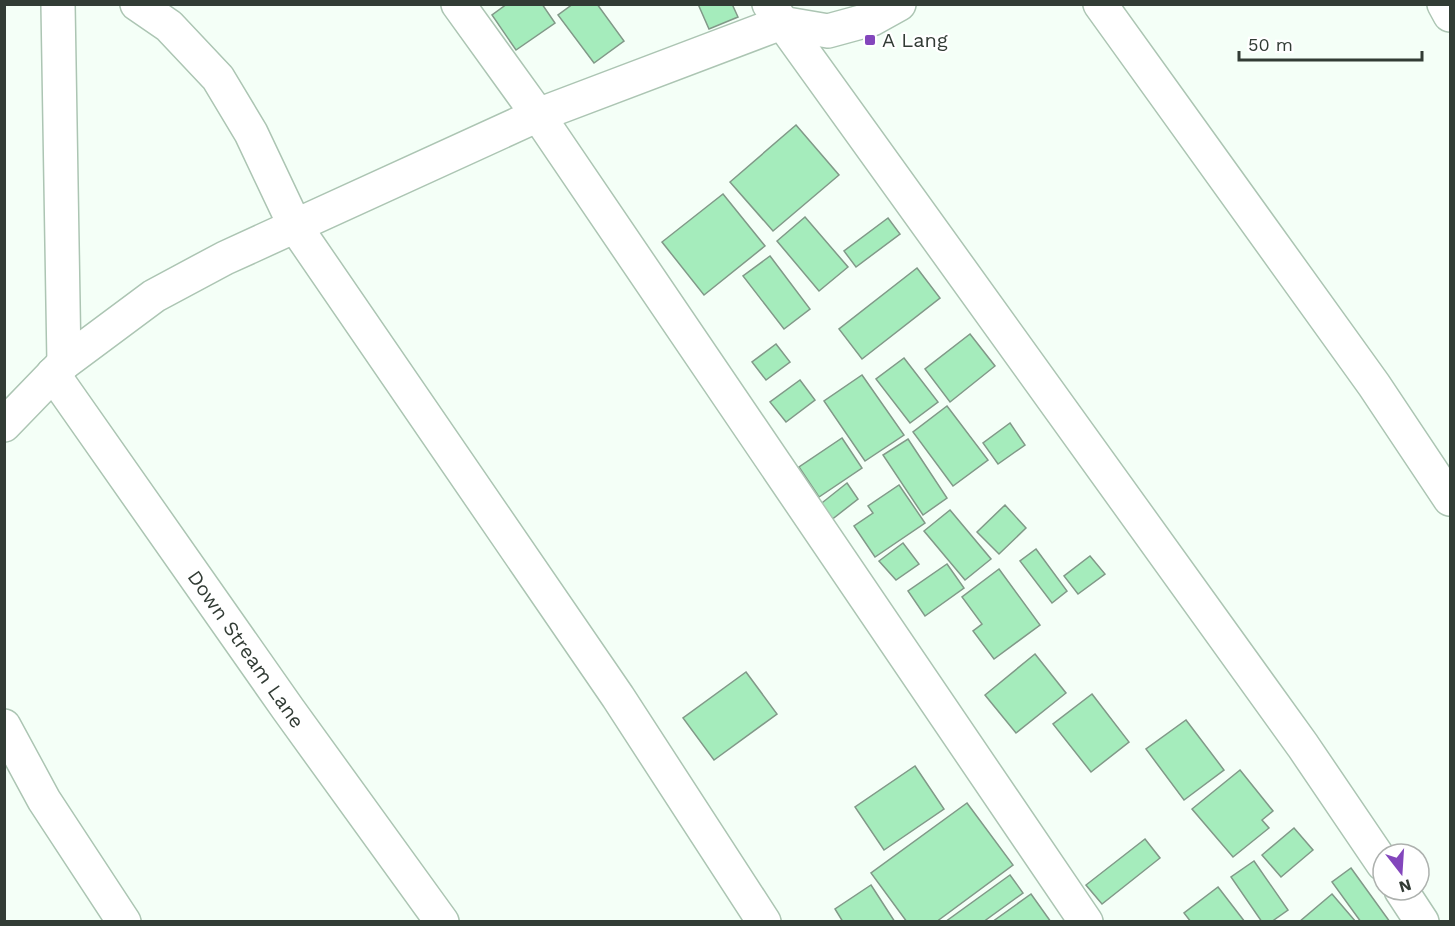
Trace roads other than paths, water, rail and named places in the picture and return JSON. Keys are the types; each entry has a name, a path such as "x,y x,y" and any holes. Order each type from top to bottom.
{"street":[{"path":"58,4 58,369"},
{"path":"137,4 169,26 218,78 251,133 295,226 618,697 764,921"},
{"path":"458,4 537,115 1086,921"},
{"path":"4,424 58,369 154,296 225,258 537,115 775,14 828,31 872,19 899,4"},
{"path":"1444,4 1450,15"},
{"path":"1106,7 1374,385 1450,499"},
{"path":"775,14 1296,736 1371,846"},
{"name":"Down Stream Lane","path":"58,369 288,709 442,921"},
{"path":"7,738 44,800 124,921"},
{"path":"1409,902 1422,921"}],"place":[{"name":"A Lang","path":"870,40"}]}
